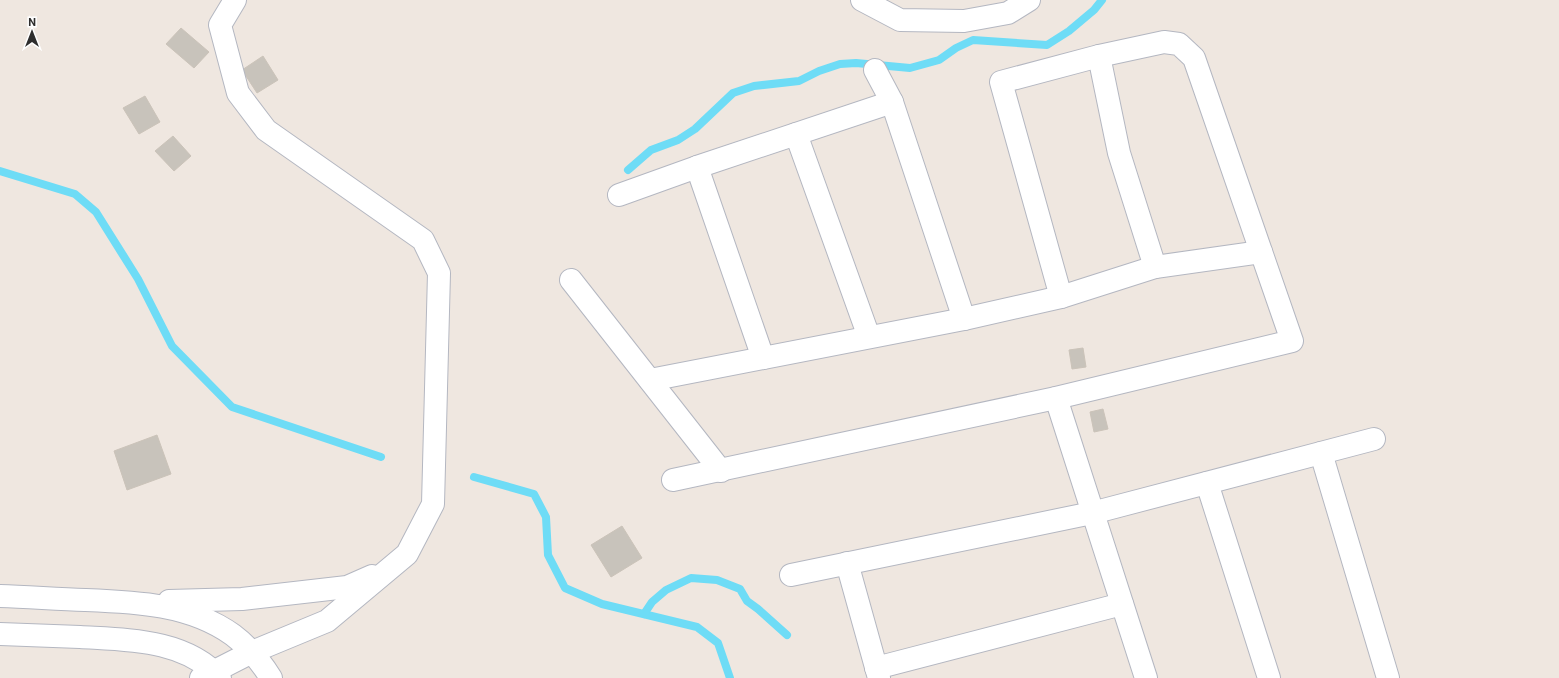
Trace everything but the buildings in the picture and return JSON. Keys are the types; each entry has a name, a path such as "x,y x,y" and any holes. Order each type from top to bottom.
{"street":[{"path":"0,634 143,641 167,646 193,657 212,676 252,652 327,621 407,554 433,504 439,273 424,240 266,130 238,92 220,25 235,0"},
{"path":"862,0 900,20 964,21 1008,13 1029,0"},
{"path":"673,480 721,471 1056,398 1292,341 1194,58 1179,44 1164,42 1099,56 1001,82 1062,297"},
{"path":"1099,56 1119,153 1155,267"},
{"path":"875,70 892,102 964,319"},
{"path":"619,195 697,167 892,102"},
{"path":"796,134 869,338"},
{"path":"697,167 763,358"},
{"path":"650,380 964,319 1062,297 1155,267 1261,252"},
{"path":"571,280 721,471"},
{"path":"1056,398 1146,678"},
{"path":"791,575 1092,512 1374,439"},
{"path":"1321,453 1388,678"},
{"path":"1207,483 1269,678"},
{"path":"847,563 878,673 1122,604"},
{"path":"0,596 132,602 242,599 347,587 393,566"},
{"path":"132,602 164,606 190,612 212,623 233,635 252,652 271,678"}],"waterway":[{"path":"628,170 651,150 678,140 695,129 733,93 754,86 799,81 819,71 840,64 856,63 910,68 939,60 956,48 973,40 1047,45 1069,31 1094,10 1102,0"},
{"path":"0,171 75,194 96,212 138,279 172,346 232,407 381,457"},
{"path":"474,477 534,494 546,517 548,555 565,588 602,604 697,627 718,643 730,678"},
{"path":"644,614 652,602 666,590 691,578 717,580 740,589 747,601 787,635"}]}
